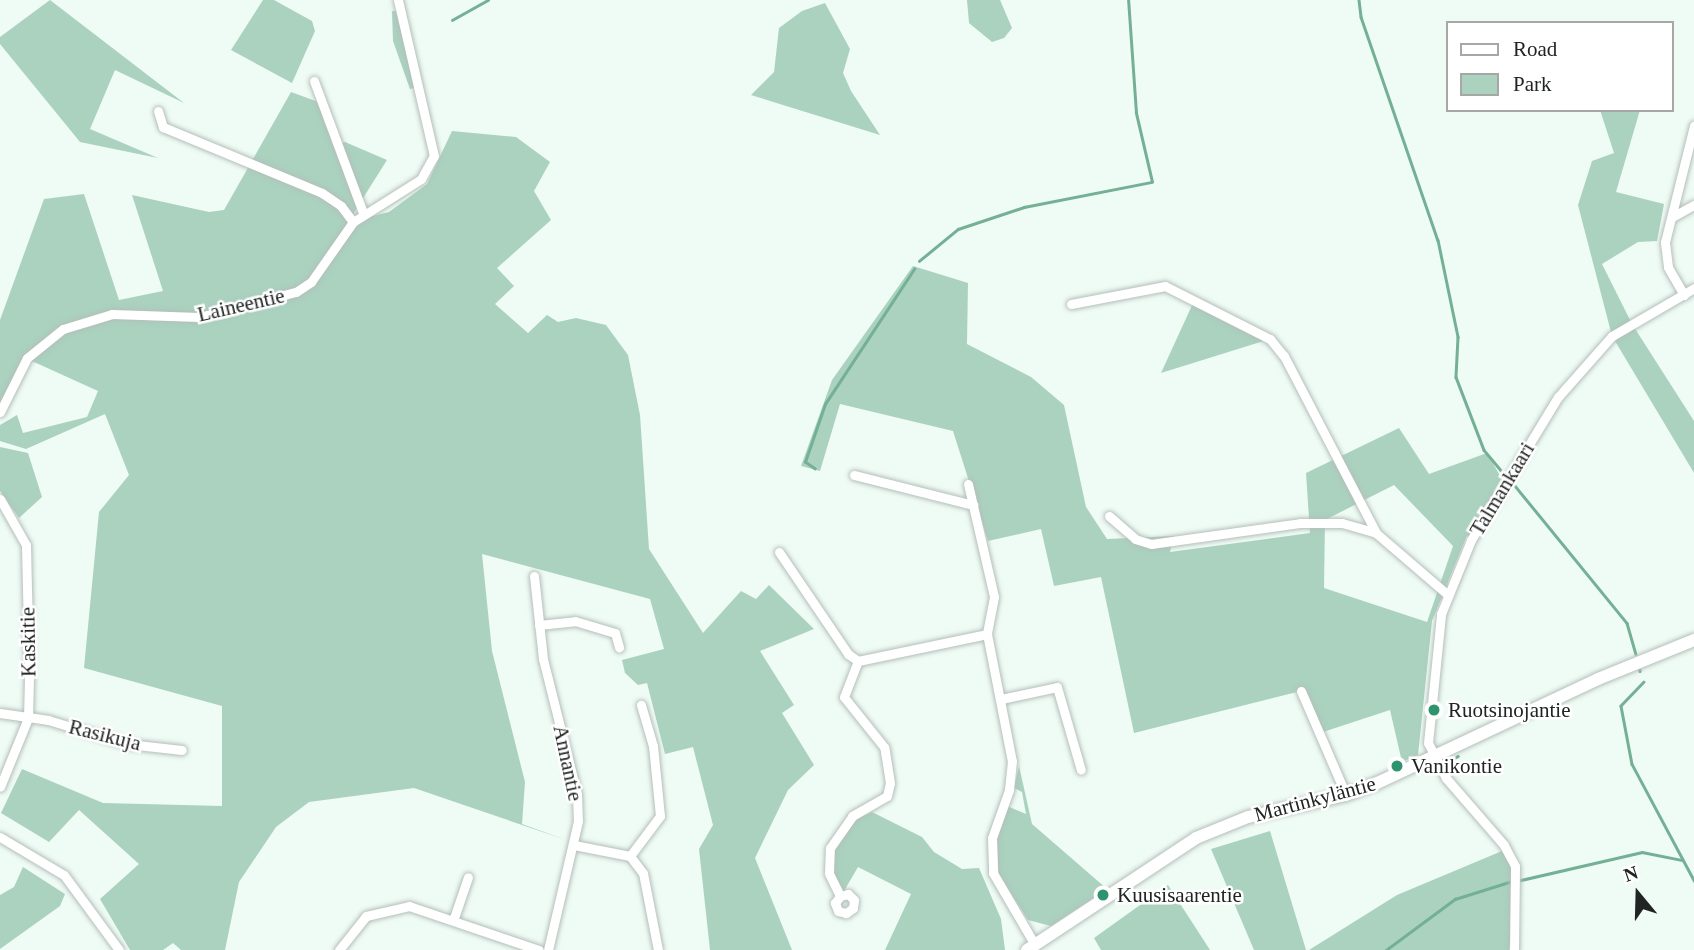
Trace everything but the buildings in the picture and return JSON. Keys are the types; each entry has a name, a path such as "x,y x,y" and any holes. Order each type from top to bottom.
{"street":[{"name":"Laineentie","path":"0,412 27,358 54,334 101,315 199,317 285,296 312,282 353,222 363,213 421,179 434,156 398,0"},
{"path":"314,82 363,213"},
{"path":"158,111 163,127 322,193 353,222"},
{"path":"1684,295 1668,267 1665,242 1694,126"},
{"path":"1672,217 1694,205"},
{"path":"1071,304 1165,286 1270,339 1284,356 1376,533 1448,595"},
{"name":"Talmankaari","path":"1432,758 1428,743 1432,677 1448,595 1503,481 1558,397 1612,336 1694,288"},
{"path":"854,475 973,505"},
{"path":"968,484 994,597 987,634 1001,699 1012,775 992,838 993,873 1031,948"},
{"name":"Kaskitie","path":"0,499 26,545 29,718 0,787"},
{"path":"1109,516 1135,540 1152,544 1300,523 1342,523 1376,533"},
{"path":"779,552 848,654 858,661 987,634"},
{"name":"Annantie","path":"534,576 543,659 577,794 574,845 548,950"},
{"path":"539,625 576,621 615,633 619,647"},
{"name":"Martinkyläntie","path":"1031,948 1196,838 1248,817 1346,795 1432,758 1598,679 1694,640"},
{"path":"839,896 829,873 830,848 852,816 887,796 890,783 884,747 844,697 858,661"},
{"path":"1001,699 1057,687 1081,770"},
{"path":"1301,691 1346,795"},
{"path":"630,856 660,816 653,746 641,705"},
{"name":"Rasikuja","path":"0,713 128,744 181,750"},
{"path":"1432,758 1504,845 1515,866 1514,950"},
{"path":"0,837 64,875 119,950"},
{"path":"574,845 630,856 643,873 658,950"},
{"path":"454,918 468,877"},
{"path":"339,950 366,916 390,907 409,906 454,918 539,950"}],"green space":[{"path":"50,0 184,103 115,70 90,129 158,158 80,142 0,44 0,37"},
{"path":"263,0 274,0 312,21 315,31 292,83 231,50"},
{"path":"967,0 1000,0 1012,28 1004,38 992,42 969,23"},
{"path":"825,3 850,49 843,73 851,91 880,135 751,95 774,72 779,28 802,11"},
{"path":"392,11 399,11 418,87 410,89 393,41"},
{"path":"291,92 321,103 335,145 345,142 387,160 348,222 389,212 427,184 452,131 516,137 550,162 534,191 551,220 497,268 514,286 495,304 528,333 547,315 558,322 576,318 606,325 628,355 640,415 649,549 703,633 741,591 756,599 769,585 814,629 760,651 794,705 782,713 814,765 788,790 755,858 792,950 710,950 699,849 713,825 693,747 665,754 647,683 638,685 625,673 622,660 664,649 650,599 482,554 492,651 525,782 522,824 566,840 414,788 309,802 276,827 239,882 225,950 181,950 173,943 163,950 130,950 100,899 139,864 79,810 49,842 1,813 22,769 103,803 222,806 222,706 84,668 99,512 129,475 105,414 26,449 0,441 0,425 17,415 23,433 87,417 98,391 23,357 0,404 0,320 44,199 84,194 119,300 163,291 132,195 209,212 224,210"},
{"path":"1601,112 1639,112 1616,192 1664,204 1657,241 1638,242 1602,264 1632,324 1694,421 1694,473 1612,336 1578,205 1592,161 1614,153"},
{"path":"913,266 968,283 967,344 1031,377 1064,405 1086,507 1107,539 1174,536 1170,552 1310,533 1306,473 1399,428 1429,474 1487,453 1503,481 1471,540 1467,535 1432,621 1418,755 1402,762 1390,710 1320,733 1301,691 1134,733 1101,577 1054,586 1041,529 988,541 953,431 840,404 820,471 801,466 832,380","holes":["1394,485 1453,546 1427,622 1324,588 1325,520"]},
{"path":"1194,301 1270,339 1161,373"},
{"path":"0,447 28,453 42,497 19,518 0,491"},
{"path":"1019,766 1032,824 1107,889 1051,926 1028,920 997,871 995,843 1007,806 1026,814 1022,792 1014,788"},
{"path":"872,812 922,837 934,852 962,869 979,868 1001,919 1005,950 885,950 911,894 858,867 844,891 833,872 834,851 855,820"},
{"path":"1270,831 1306,950 1254,950 1211,849"},
{"path":"1504,845 1515,866 1518,896 1509,950 1309,950 1397,895 1502,851"},
{"path":"23,867 65,894 60,906 0,949 0,895 14,887"},
{"path":"1168,885 1210,950 1101,950 1094,938"}],"waterway":[{"path":"452,20 488,0"},
{"path":"919,261 958,229 1024,207 1152,182 1136,113 1128,0"},
{"path":"1359,0 1361,17 1438,240 1458,337 1456,377 1484,450 1501,470"},
{"path":"815,469 805,462 825,404 914,269"},
{"path":"1512,482 1627,623 1636,654"},
{"path":"1644,682 1621,706 1632,764 1694,880"},
{"path":"1446,762 1458,756"},
{"path":"1521,880 1642,852 1682,860"},
{"path":"1386,950 1455,899 1509,882"}],"place":[{"name":"Ruotsinojantie","path":"1434,710"},
{"name":"Vanikontie","path":"1397,766"},
{"name":"Kuusisaarentie","path":"1103,895"}]}
